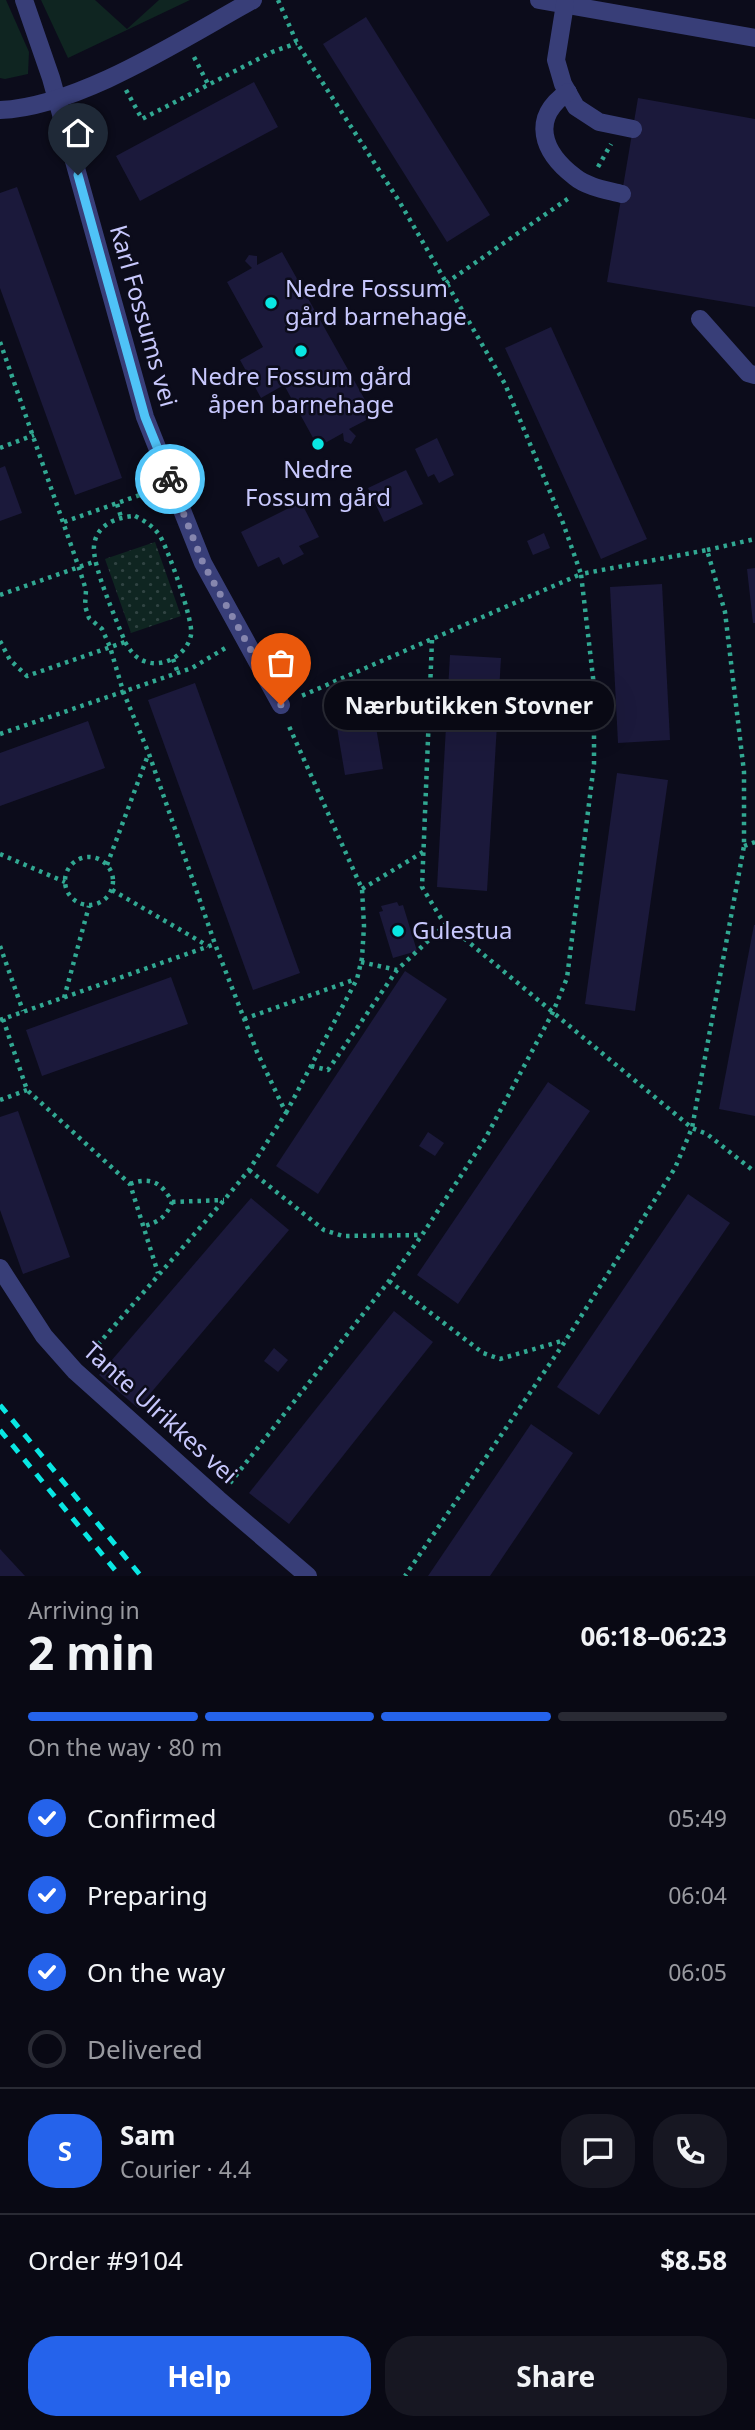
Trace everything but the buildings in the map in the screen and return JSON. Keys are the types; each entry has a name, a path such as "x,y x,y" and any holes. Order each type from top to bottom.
{"street":[{"name":"Karl Fossums vei","path":"24,0 57,99 145,417 203,563 281,705"},
{"path":"0,110 57,99 118,74 253,0"},
{"path":"539,0 755,38"},
{"path":"565,4 556,60 563,84 576,107 599,122 633,130"},
{"path":"568,92 548,110 543,124 545,142 575,178 622,194"},
{"path":"700,319 748,373 755,375"},
{"name":"Tante Ulrikkes vei","path":"0,1268 44,1336 75,1371 308,1576"}],"path":[{"path":"218,1499 422,1235 485,1139 553,1012 567,978 594,764 594,686 581,574 563,523 505,384 398,201 297,43 278,0"},
{"path":"184,38 209,86"},
{"path":"118,74 142,119 272,52 297,43"},
{"path":"446,283 589,184 611,145"},
{"path":"0,342 79,568 86,590 85,606 89,618 102,629 110,647 123,691 149,754 215,944 257,1052 286,1113"},
{"path":"0,448 34,435"},
{"path":"64,522 172,484"},
{"path":"117,503 121,517"},
{"path":"135,516 148,522 160,537 190,618 191,635 184,649 173,659 159,663 145,662 132,654 125,642 96,561 94,546 99,533 110,522 121,517 135,516"},
{"path":"75,1371 249,1170 286,1113 357,979 364,926 362,889 281,705 581,574 755,539"},
{"path":"405,1576 566,1340 675,1168 692,1128 744,846 744,772 725,612 707,550"},
{"path":"0,595 96,561"},
{"path":"0,734 192,668 244,637"},
{"path":"432,639 422,887 446,924 692,1128 707,1134 755,1172"},
{"path":"0,641 10,660 27,676 125,642"},
{"path":"173,659 178,673"},
{"path":"107,865 149,754"},
{"path":"744,846 755,842"},
{"path":"362,889 423,852"},
{"path":"0,854 65,882"},
{"path":"82,858 97,858 107,865 113,877 112,890 103,902 89,906 76,901 67,892 65,882 69,867 82,858"},
{"path":"112,890 208,946"},
{"path":"64,998 89,906"},
{"path":"311,1066 328,1070 397,970 446,924"},
{"path":"158,1273 130,1184 27,1090 2,1019 215,944"},
{"path":"0,946 23,1011"},
{"path":"361,962 397,970"},
{"path":"244,1019 357,979"},
{"path":"0,1100 27,1090"},
{"path":"249,1170 324,1230 343,1237 422,1235"},
{"path":"130,1184 141,1179 151,1181 165,1189 172,1202 168,1213 158,1222 142,1227"},
{"path":"172,1202 225,1199"},
{"path":"389,1281 483,1353 500,1359 566,1340"}],"green space":[{"path":"0,0 6,0 29,52 28,74 5,79 0,78"},
{"path":"41,0 95,0 127,29 159,0 190,0 68,58"},
{"path":"155,542 181,616 131,633 105,559"}],"railway":[{"path":"0,1405 141,1576"},
{"path":"0,1430 120,1576"}],"way so far":[{"path":"170,479 203,563 281,705"}],"place":[{"name":"Nedre Fossum gård barnehage","path":"271,303"},
{"name":"Nedre Fossum gård åpen barnehage","path":"301,351"},
{"name":"Nedre Fossum gård","path":"318,444"},
{"name":"Nærbutikken Stovner","path":"281,705"},
{"name":"Gulestua","path":"398,931"}],"route":[{"path":"78,175 145,417 170,479"}]}
